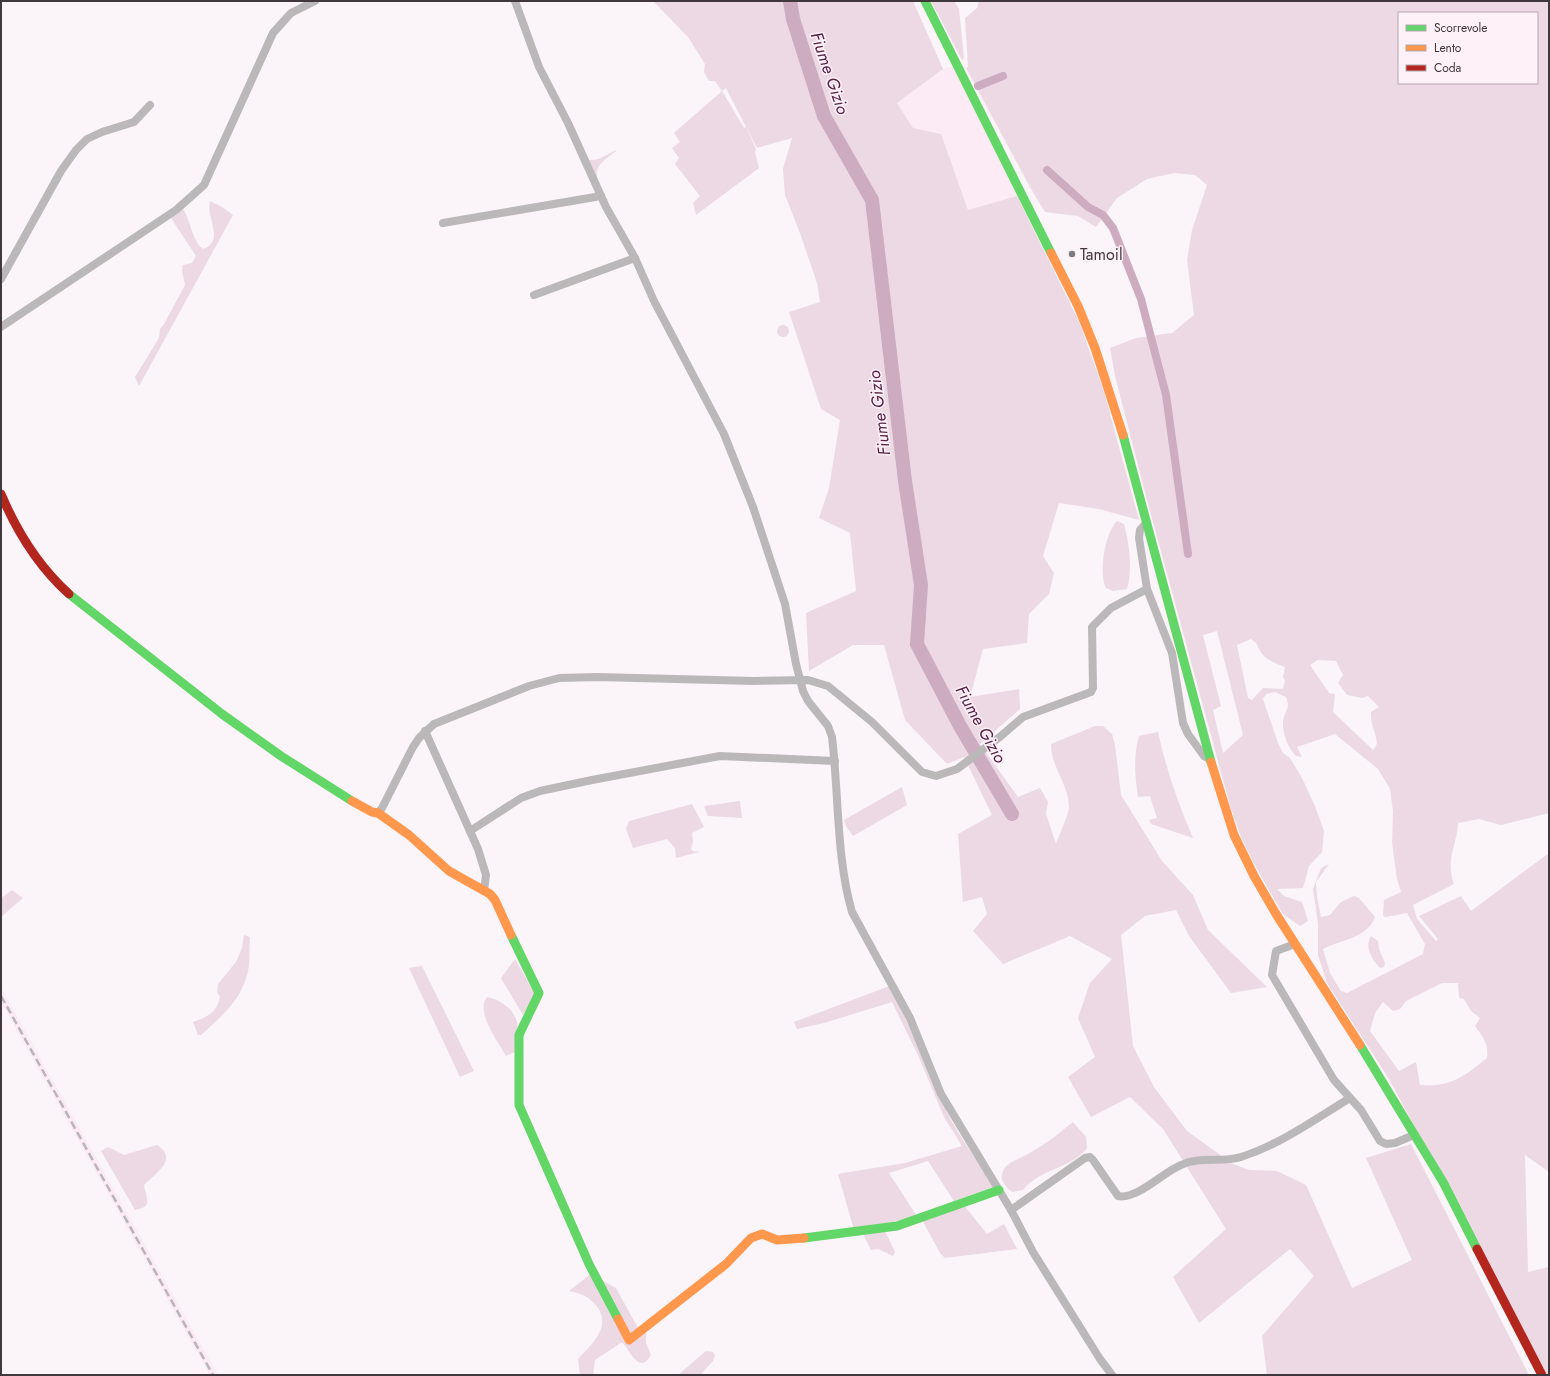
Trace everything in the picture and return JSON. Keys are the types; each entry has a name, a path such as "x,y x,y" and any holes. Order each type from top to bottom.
{"street":[{"path":"1,327 98,264 176,210 204,185 273,33 290,13 315,1"},
{"path":"515,1 539,67 568,123 601,196 635,258 654,301 722,429 743,482 786,604 800,680 808,701 828,726 832,737 840,834 847,893 852,912 910,1018 941,1094 1011,1210 1033,1252 1100,1359 1112,1375"},
{"path":"925,1 962,64 1081,313 1095,348 1123,435 1146,523 1176,651 1234,835 1254,876 1295,944 1373,1066 1444,1182 1542,1375"},
{"path":"1,279 61,171 76,150 92,136 134,122 150,105"},
{"path":"443,223 601,196"},
{"path":"534,295 635,258"},
{"path":"1,494 25,541 41,565 74,599 208,705 336,793 372,812 378,813 409,836 449,870 484,891 495,900 539,993 519,1035 519,1105 589,1264 629,1340 726,1264 751,1238 757,1235 762,1234 777,1240 825,1236 897,1226 999,1190"},
{"path":"1146,523 1140,530 1139,538 1148,589 1176,651 1183,723 1188,734 1204,756 1211,761"},
{"path":"378,813 413,747 425,731 434,724 470,708 529,686 559,678 597,677 754,681 808,680 828,686 872,722 922,772 936,776 944,775 970,760 1023,717 1091,692 1093,688 1092,627 1111,608 1148,589"},
{"path":"425,731 470,831 486,875 484,891"},
{"path":"470,831 521,798 540,791 592,780 720,756 835,761"},
{"path":"1295,944 1276,951 1272,975 1322,1062 1334,1080 1361,1110 1380,1141 1386,1144 1414,1135"},
{"path":"1011,1210 1085,1158 1090,1157 1093,1160 1118,1196 1130,1196 1179,1165 1190,1161 1240,1158 1286,1139 1350,1098"}],"shaded area":[{"path":"653,1 913,1 943,69 897,103 913,128 941,134 968,210 1017,196 1080,324 1104,392 1139,520 1099,509 1059,503 1043,556 1054,573 1049,594 1029,614 1027,643 983,649 970,697 1019,689 1020,709 980,744 1018,797 1040,788 1048,802 1046,814 1056,844 1066,820 1069,806 1066,790 1054,760 1051,744 1095,726 1103,726 1112,734 1115,745 1121,795 1162,861 1193,895 1208,930 1267,987 1231,993 1189,936 1176,910 1145,916 1121,935 1133,1046 1154,1087 1187,1131 1233,1164 1249,1170 1277,1171 1306,1185 1352,1288 1412,1260 1366,1158 1411,1144 1529,1375 1267,1375 1262,1336 1314,1276 1290,1249 1199,1323 1173,1277 1226,1229 1163,1129 1130,1097 1091,1117 1068,1077 1095,1057 1078,1018 1090,983 1112,959 1070,936 1003,964 973,931 987,914 982,897 963,902 958,834 992,815 964,757 947,764 905,720 884,645 853,645 809,671 806,613 856,591 850,533 819,518 829,488 840,420 821,409 789,312 820,302 817,283 785,195 783,169 792,138 757,148 726,88 722,91 715,81 709,81 704,72 705,64 688,37"},
{"path":"931,1 954,1 959,9 964,58 962,60"},
{"path":"979,1 1549,1 1549,813 1501,825 1479,819 1458,823 1451,860 1454,884 1413,905 1417,919 1436,941 1438,939 1419,916 1461,896 1471,911 1549,853 1549,1172 1525,1155 1528,1272 1549,1267 1549,1375 1547,1375 1389,1079 1327,983 1318,955 1318,923 1313,889 1321,868 1329,864 1316,882 1321,917 1330,915 1341,902 1354,896 1359,898 1375,917 1366,930 1360,934 1323,949 1330,973 1341,991 1347,993 1423,954 1425,944 1407,913 1385,917 1383,915 1384,900 1401,892 1397,879 1392,843 1393,811 1390,789 1378,769 1335,734 1297,747 1302,757 1296,756 1288,745 1283,730 1283,721 1288,707 1286,697 1275,692 1266,694 1263,699 1278,743 1283,753 1290,758 1302,778 1315,806 1324,831 1322,852 1309,866 1303,888 1277,889 1284,896 1302,902 1308,921 1300,926 1283,914 1253,862 1242,839 1231,809 1147,500 1115,376 1110,348 1136,338 1172,333 1194,315 1187,260 1192,230 1207,185 1195,175 1174,173 1147,179 1117,198 1096,227 1078,216 1045,212 1031,189 966,68 968,67 965,18 977,8","holes":["1217,631 1243,735 1223,753 1213,710 1221,706 1203,635","1251,639 1257,644 1264,656 1285,667 1283,677 1285,681 1283,689 1263,688 1252,700 1248,698 1237,645","1318,660 1336,661 1343,675 1338,683 1347,695 1362,698 1368,696 1379,707 1371,712 1371,720 1377,744 1373,750 1333,712 1335,694 1329,693 1310,665","1442,983 1458,983 1459,998 1464,999 1471,1011 1480,1018 1475,1026 1483,1037 1487,1049 1487,1058 1464,1075 1449,1083 1440,1085 1420,1085 1416,1062 1399,1071 1370,1031 1375,1013 1383,1002 1393,1011 1400,1009 1406,1001"]},
{"path":"953,66 1017,196 968,210 941,134 913,128 897,103 943,69"},
{"path":"722,91 744,128 746,127 756,149 755,152 759,168 696,215 693,203 700,196 675,164 679,158 672,148 680,142 674,133"},
{"path":"617,150 600,165 597,178 589,160 600,158"},
{"path":"210,201 233,215 139,386 135,377 159,338 160,329 185,285 182,271 183,265 192,263 196,256 171,218 183,209 196,240 203,249 210,245 214,234 209,207"},
{"path":"781,325 785,325 789,331 785,337 781,337 777,333 777,329"},
{"path":"1117,521 1124,524 1129,548 1130,573 1127,589 1113,591 1106,588 1103,563 1109,534"},
{"path":"1158,732 1173,786 1193,838 1151,824 1149,820 1157,818 1150,796 1138,797 1135,766 1139,736"},
{"path":"902,787 907,805 853,836 844,820"},
{"path":"740,801 742,818 708,816 704,806"},
{"path":"692,804 704,827 692,833 693,841 691,849 699,852 676,858 675,848 667,839 633,848 626,829 629,821"},
{"path":"12,890 23,898 1,917 1,898"},
{"path":"244,935 250,937 249,965 243,987 238,996 225,1012 201,1035 198,1035 193,1022 207,1016 217,1007 220,997 217,992 218,984 236,962 242,948"},
{"path":"1371,936 1378,941 1379,949 1385,963 1384,967 1380,968 1370,953 1368,944"},
{"path":"515,959 535,994 523,1015 501,978"},
{"path":"422,966 474,1071 460,1077 409,968"},
{"path":"887,987 891,987 906,1018 952,1122 994,1187 954,1201 928,1161 889,1173 916,1215 902,1220 854,1230 838,1174 905,1163 962,1146 944,1117 918,1055 892,1002 824,1023 797,1029 794,1022"},
{"path":"1,988 218,1375 210,1375 155,1277 1,1002"},
{"path":"487,997 505,1005 513,1013 517,1022 517,1051 506,1056 493,1035 486,1018 484,1003"},
{"path":"1073,1122 1086,1137 1087,1148 1080,1155 1064,1165 1046,1173 1030,1183 1023,1190 1012,1192 1003,1183 1002,1174 1006,1166 1042,1145"},
{"path":"157,1145 166,1155 166,1161 159,1171 144,1185 147,1204 141,1209 135,1210 101,1151 108,1147 124,1155"},
{"path":"963,1204 987,1234 1004,1224 1017,1249 945,1258 940,1253 921,1218"},
{"path":"885,1231 895,1252 893,1256 878,1249 871,1250 863,1234"},
{"path":"596,1270 601,1280 616,1288 639,1330 646,1331 646,1343 651,1355 647,1361 643,1363 639,1362 622,1342 595,1360 593,1375 580,1375 578,1359 598,1336 602,1322 601,1315 596,1304 578,1293 569,1291"},
{"path":"706,1351 713,1352 715,1355 713,1361 700,1375 678,1375"}],"waterway":[{"name":"Fiume Gizio","path":"790,1 793,19 824,116 872,200 905,481 921,585 917,644 960,726 1012,814"},
{"path":"978,86 1003,76"},
{"path":"1047,170 1088,207 1103,215 1113,228 1141,299 1166,395 1188,554"}],"railway":[{"path":"1,996 213,1375"}],"traffic: fast":[{"path":"925,1 1051,253"},
{"path":"1123,435 1211,762"},
{"path":"69,594 222,714 281,756 352,801"},
{"path":"511,935 539,993 519,1035 519,1105 589,1264 618,1319"},
{"path":"1360,1045 1443,1182 1477,1249"},
{"path":"804,1238 897,1226 999,1190"}],"traffic: slow":[{"path":"1051,253 1078,306 1095,348 1123,435"},
{"path":"1211,762 1234,835 1254,876 1276,914 1360,1045"},
{"path":"352,801 372,812 378,813 409,835 449,871 490,894 495,900 511,935"},
{"path":"618,1319 629,1340 726,1264 751,1238 762,1234 777,1240 804,1238"}],"traffic: jam":[{"path":"1,494 14,522 29,548 48,572 69,594"},
{"path":"1477,1249 1542,1375"}],"place":[{"name":"Tamoil","path":"1072,254"}]}
